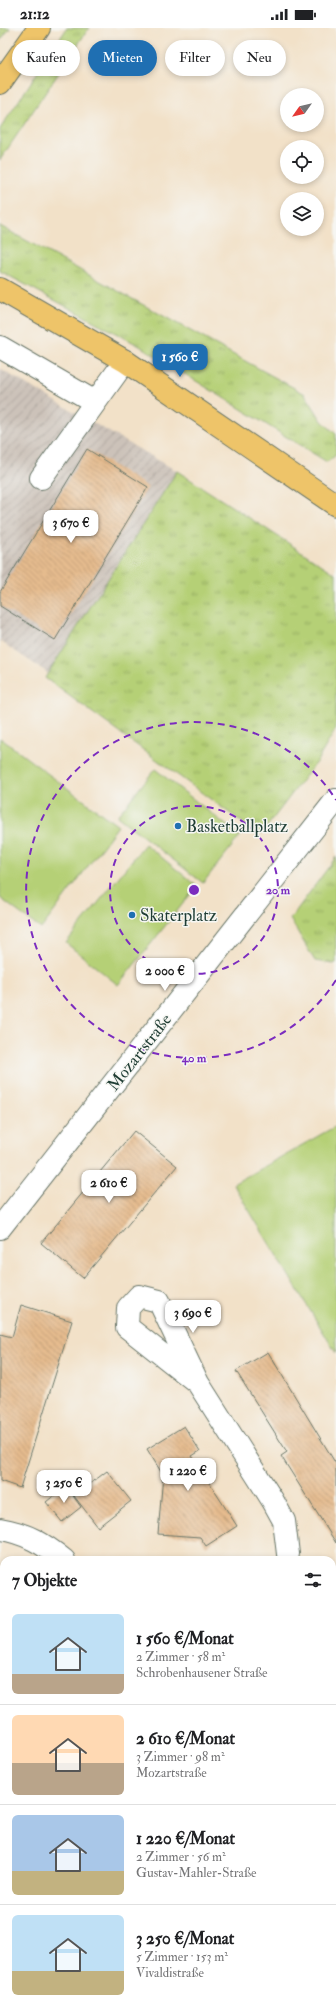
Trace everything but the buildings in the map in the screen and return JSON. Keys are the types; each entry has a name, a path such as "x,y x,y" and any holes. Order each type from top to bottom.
{"main road":[{"path":"0,83 39,28"},
{"path":"0,289 125,361 336,505"}],"street":[{"path":"0,346 95,402"},
{"path":"42,478 125,361"},
{"name":"Mozartstraße","path":"0,1228 336,800"},
{"path":"198,1383 273,1501 284,1521 286,1556"},
{"path":"0,1529 18,1532 43,1544 59,1556"}],"shaded area":[{"path":"0,369 177,471 48,673 0,641"}],"green space":[{"path":"0,28 10,28 0,41"},
{"path":"67,28 89,28 80,41 80,40 59,40"},
{"path":"35,76 57,76 0,160 0,129"},
{"path":"0,226 305,394 322,421 336,434 336,455 327,462 138,345 0,271"},
{"path":"177,471 336,574 336,729 317,761 262,833 250,828 45,678"},
{"path":"0,738 118,826 41,929 0,898"},
{"name":"Basketballplatz","path":"155,769 240,836 203,883 117,816"},
{"name":"Skaterplatz","path":"145,844 197,886 118,985 66,943"},
{"path":"336,857 336,963 333,964 315,961 290,919"},
{"path":"336,1126 336,1353 233,1184"}],"place":[{"name":"Basketballplatz","path":"178,826"},
{"name":"Skaterplatz","path":"132,915"}]}
